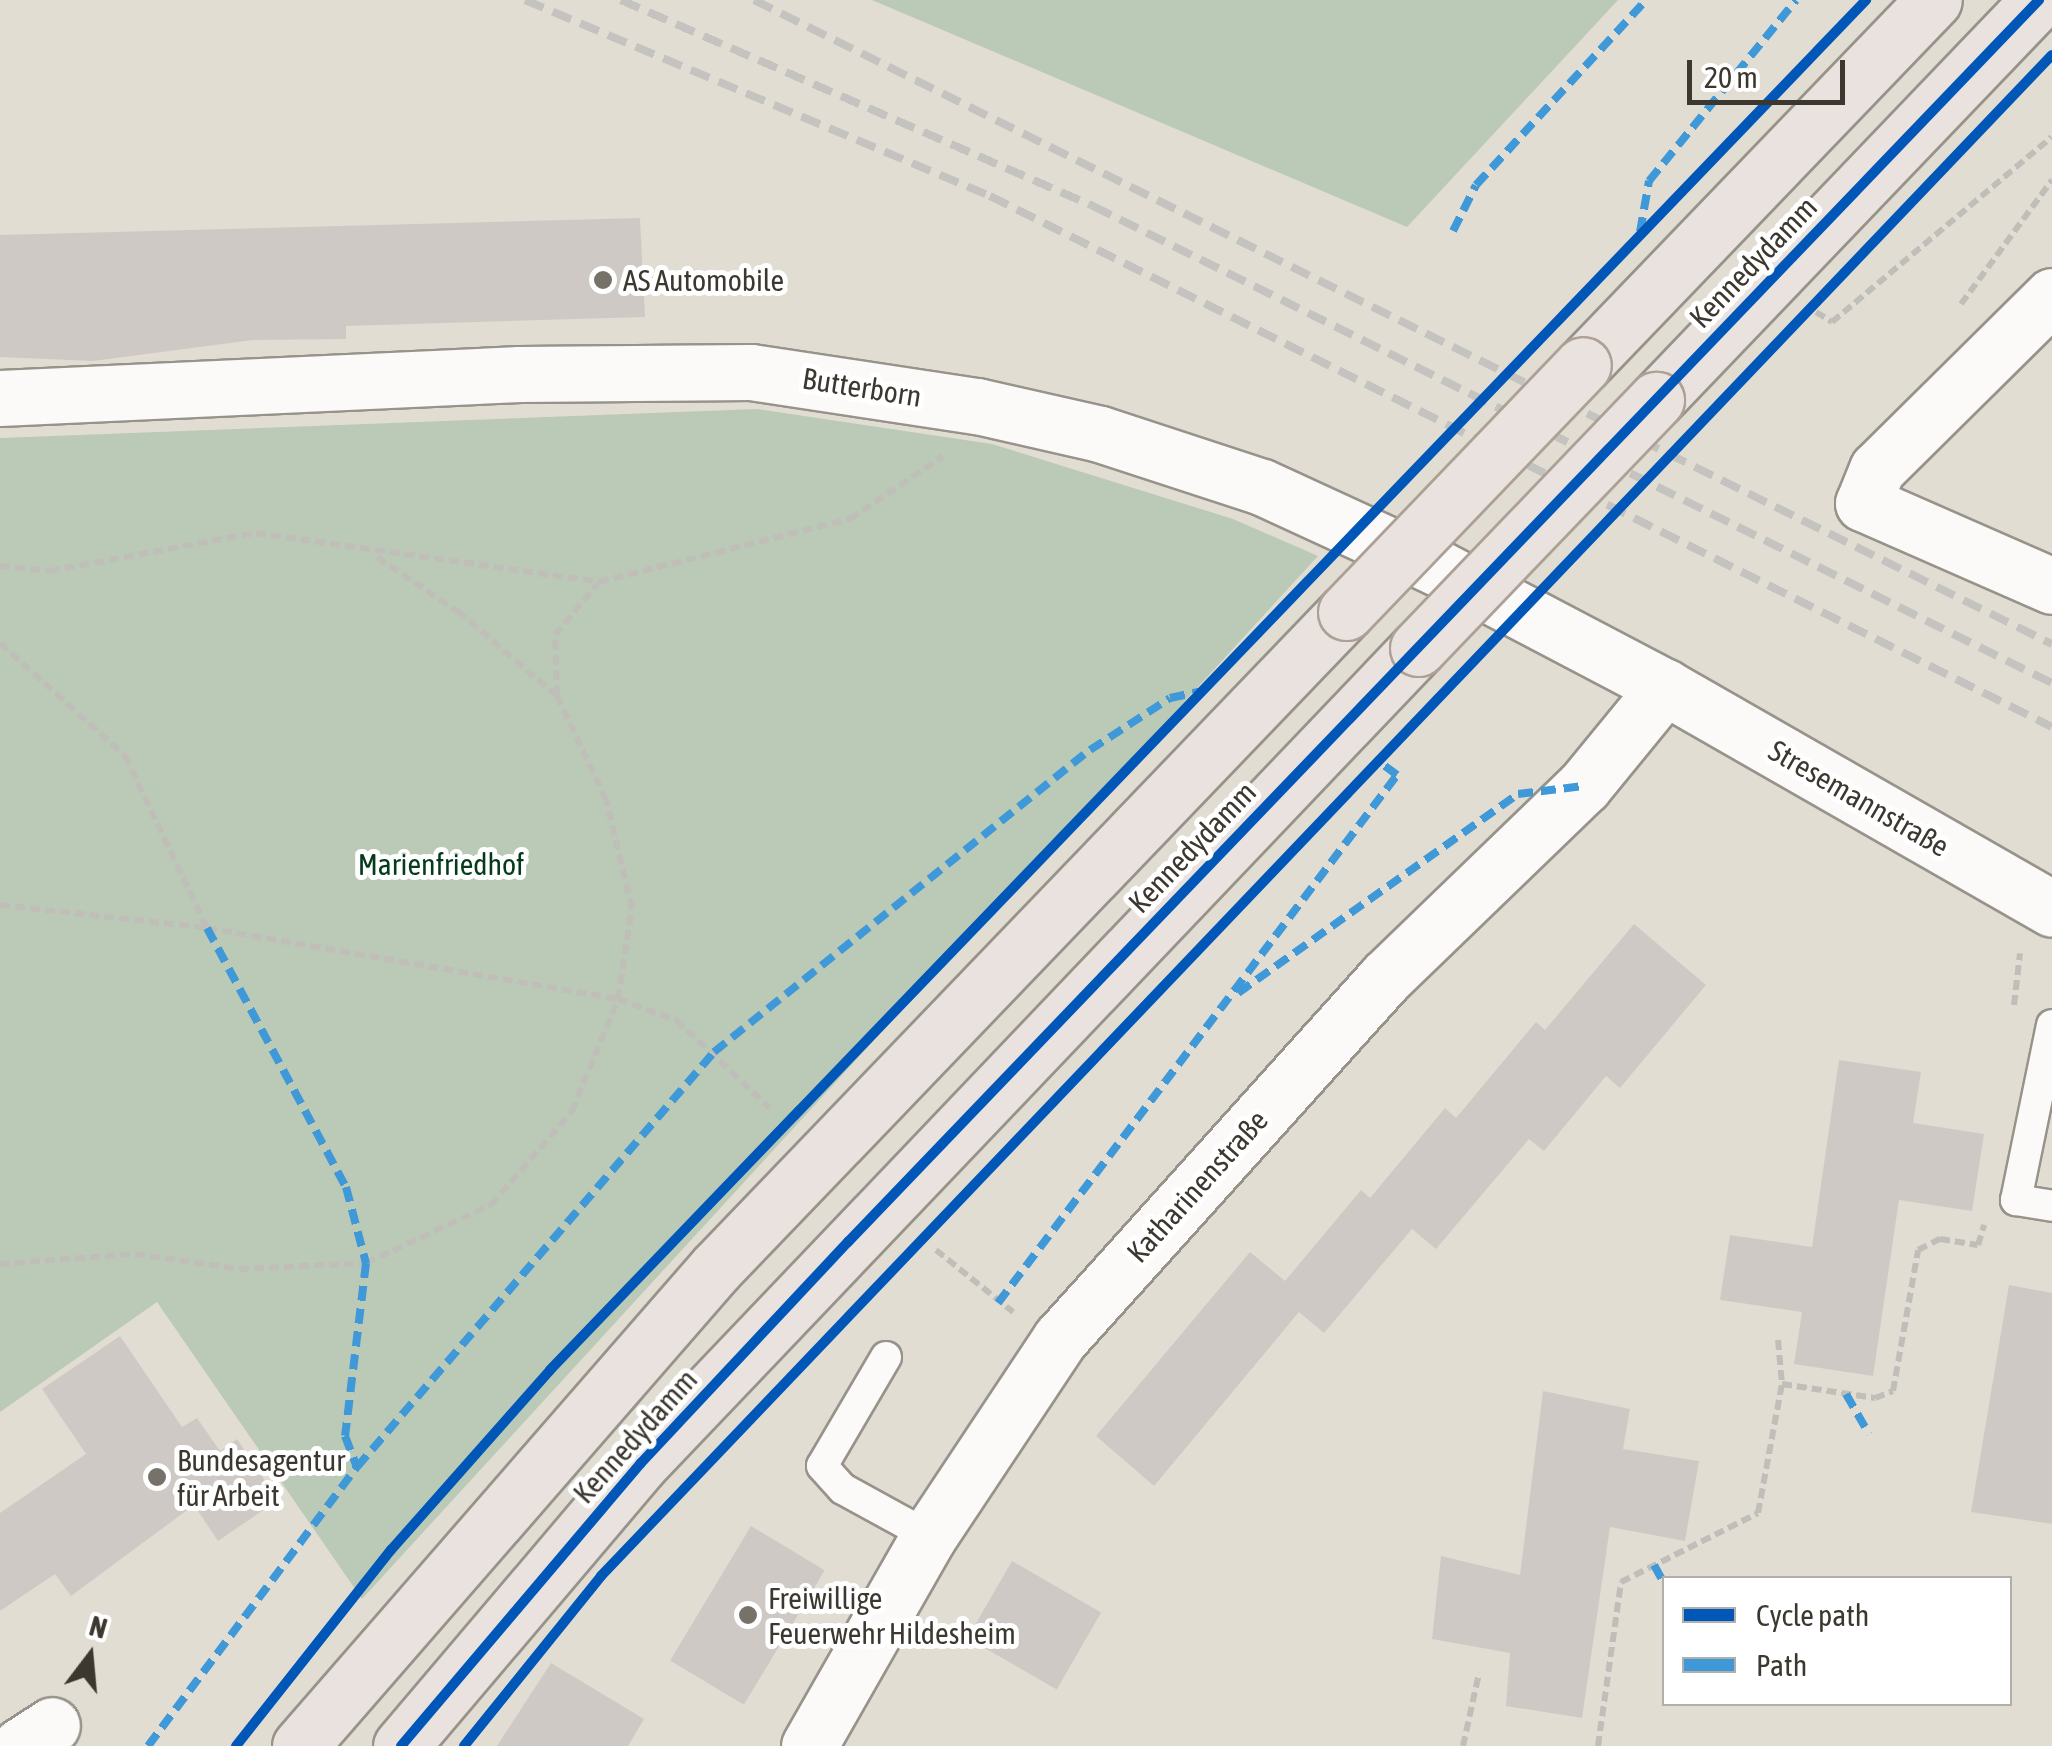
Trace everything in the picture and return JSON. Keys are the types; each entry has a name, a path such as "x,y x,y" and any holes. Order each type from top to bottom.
{"main road":[{"name":"Kennedydamm","path":"300,1746 716,1268 1934,0"},
{"name":"Kennedydamm","path":"401,1746 640,1463 2038,0"}],"street":[{"path":"2043,323 1876,469 1862,502 2052,586"},
{"name":"Butterborn","path":"0,398 648,371 828,380 977,406 1100,434 1262,487 1666,687"},
{"name":"Stresemannstraße","path":"1666,687 2037,900"},
{"name":"Katharinenstraße","path":"809,1746 930,1536 1060,1339 1386,977 1584,786 1666,687"}],"lane":[{"path":"2052,1025 2016,1200 2052,1206"},
{"path":"886,1357 822,1466 844,1488 930,1536"}],"path":[{"path":"1810,308 1832,322 2052,136"},
{"path":"0,566 50,571 256,533 374,555 598,582 850,520 937,464 977,406"},
{"path":"0,1264 134,1254 240,1269 366,1264 491,1205 572,1111 618,998 632,908 606,800 557,696 460,613 374,555"},
{"path":"557,696 556,635 598,582"},
{"path":"0,642 125,756 207,928"},
{"path":"2012,1022 2037,900"},
{"path":"0,905 207,928 618,998 676,1020 770,1108"},
{"path":"1782,1384 1889,1396 1899,1381 1918,1250 1940,1240 1978,1245 1986,1212"},
{"path":"936,1250 998,1303 1060,1339"},
{"path":"1598,1746 1621,1582 1758,1513 1782,1384 1778,1340"},
{"path":"1464,1746 1479,1672"}],"green space":[{"path":"872,0 1618,0 1407,227"},
{"name":"Marienfriedhof","path":"757,409 992,444 1233,519 1318,556 362,1599 157,1302 0,1412 0,438"}],"building":[{"path":"640,218 645,317 346,326 346,339 253,340 93,361 0,357 0,235"},
{"path":"1634,924 1706,985 1620,1088 1606,1076 1544,1151 1529,1139 1436,1249 1412,1229 1324,1333 1299,1312 1154,1486 1096,1436 1250,1252 1285,1281 1361,1190 1370,1198 1445,1108 1456,1118 1536,1022 1545,1030"},
{"path":"1839,1060 1921,1072 1913,1123 1984,1134 1972,1211 1899,1200 1873,1376 1794,1364 1802,1312 1720,1300 1730,1235 1812,1247"},
{"path":"2009,1285 2052,1293 2052,1524 1971,1512"},
{"name":"Bundesagentur für Arbeit","path":"120,1336 182,1427 197,1418 220,1451 237,1439 278,1500 218,1541 194,1505 71,1596 55,1574 0,1611 0,1513 86,1454 42,1389"},
{"path":"1543,1391 1630,1409 1623,1449 1699,1461 1685,1541 1610,1527 1582,1718 1506,1706 1510,1653 1432,1639 1441,1556 1520,1575"},
{"name":"Freiwillige Feuerwehr Hildesheim","path":"751,1526 825,1570 744,1705 670,1661"},
{"path":"1012,1561 1101,1612 1057,1690 968,1638"},
{"path":"551,1663 644,1719 628,1746 497,1746"}],"railway":[{"path":"525,0 990,196 2052,727"},
{"path":"621,0 1093,206 2052,683"},
{"path":"754,0 2052,644"}],"marked path":[{"path":"1453,231 1476,185 1646,0"},
{"path":"1640,232 1649,181 1796,0"},
{"path":"148,1746 357,1467 714,1052 1090,750 1170,698 1199,692"},
{"path":"998,1303 1397,775 1376,759"},
{"path":"1238,993 1518,794 1584,786"},
{"path":"207,928 346,1187 366,1263 345,1436 357,1467"},
{"path":"1846,1394 1869,1434"},
{"path":"1654,1565 1662,1579"}],"cycle path":[{"path":"236,1746 391,1550 550,1370 1866,0"},
{"path":"401,1746 641,1463 848,1242 2039,0"},
{"path":"464,1746 601,1576 2052,55"}],"place":[{"name":"AS Automobile","path":"603,280"},
{"name":"Bundesagentur für Arbeit","path":"157,1477"},
{"name":"Freiwillige Feuerwehr Hildesheim","path":"748,1615"}]}
